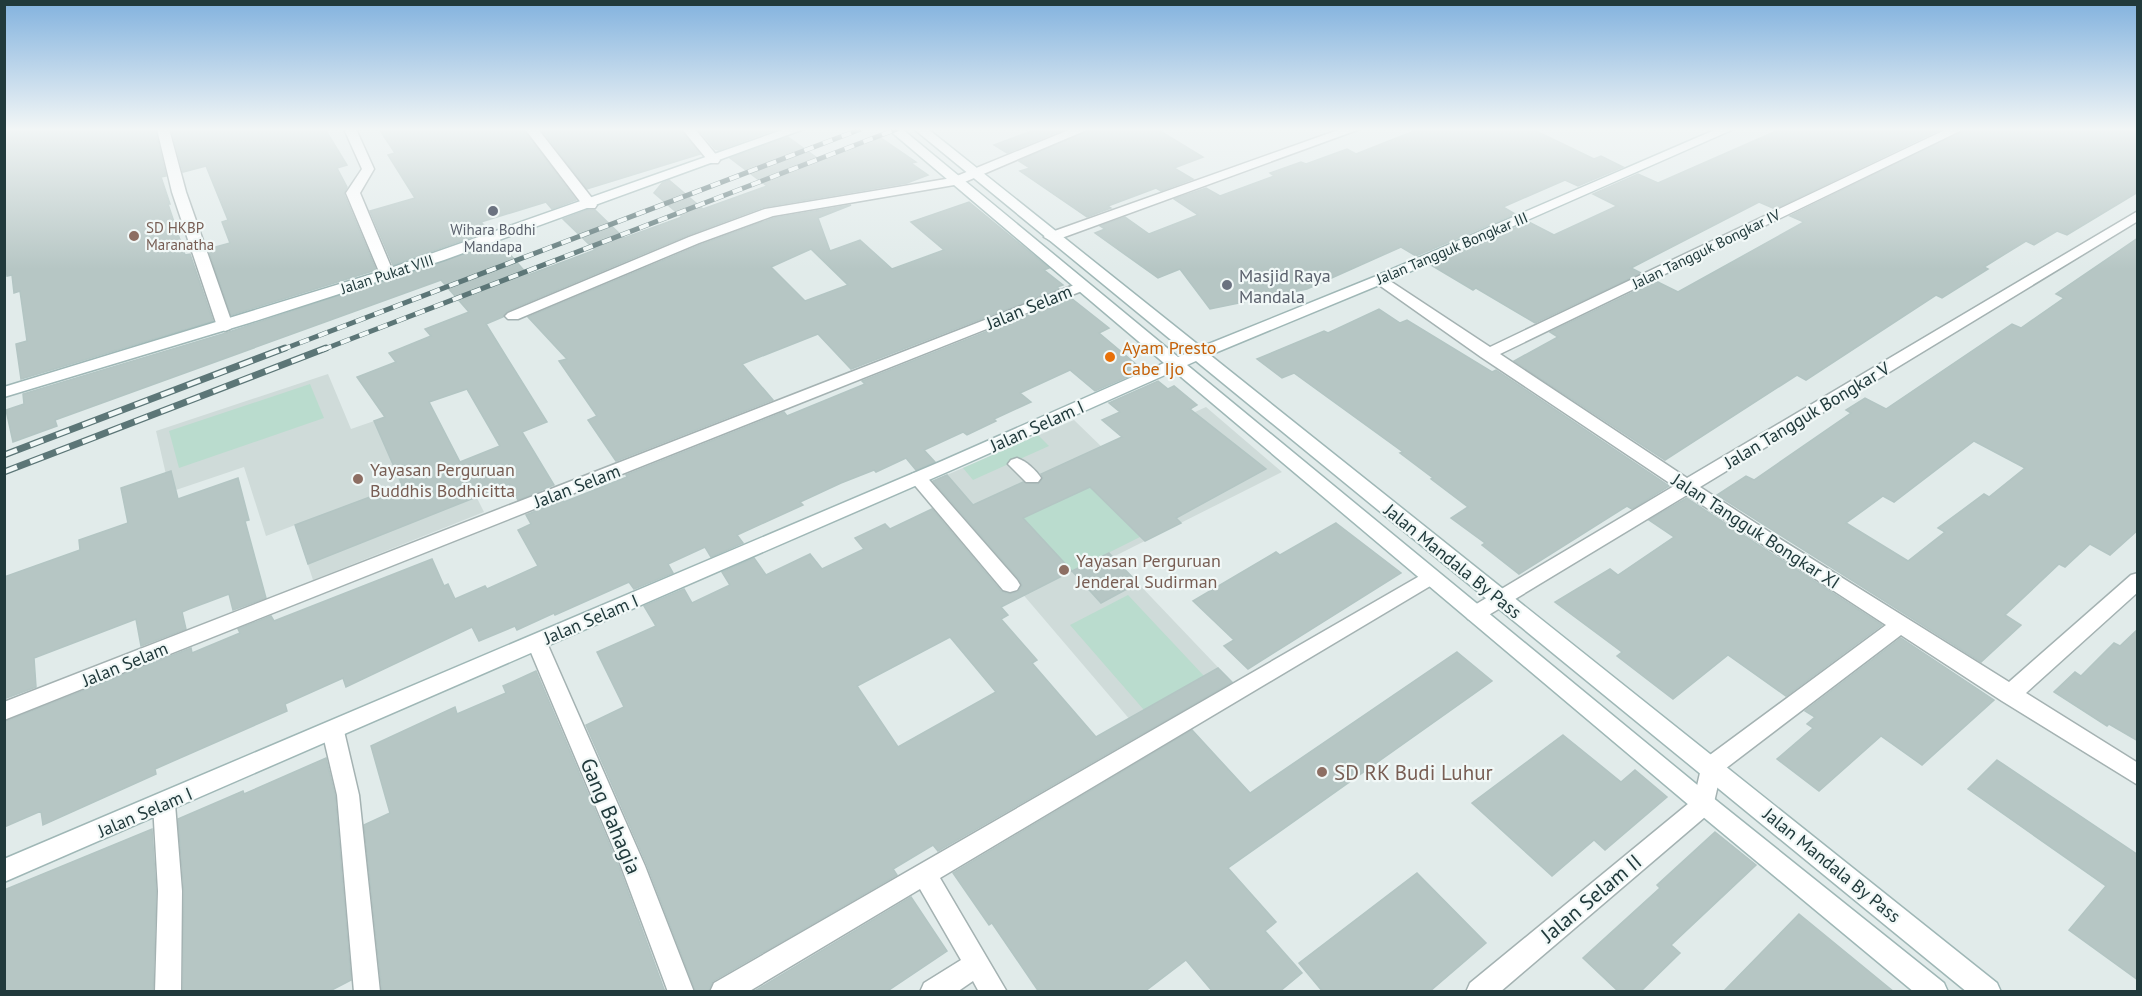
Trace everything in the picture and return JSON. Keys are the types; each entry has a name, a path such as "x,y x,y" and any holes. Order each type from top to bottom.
{"street":[{"path":"175,175 225,326"},
{"path":"367,175 353,193 387,274"},
{"path":"567,175 590,205"},
{"name":"Jalan Pukat VIII","path":"4,392 225,326 387,274 671,175"},
{"name":"Jalan Mandala By Pass","path":"949,175 1704,804 1935,992"},
{"path":"513,316 694,240 770,212 955,181 972,175"},
{"name":"Jalan Mandala By Pass","path":"974,175 1711,766 1988,992"},
{"path":"1051,237 1224,175"},
{"name":"Jalan Tangguk Bongkar III","path":"1176,364 1620,175"},
{"name":"Jalan Tangguk Bongkar IV","path":"1487,354 1858,175"},
{"name":"Jalan Tangguk Bongkar V","path":"1475,614 2138,214"},
{"name":"Jalan Tangguk Bongkar XI","path":"1378,280 1687,487 2138,776"},
{"name":"Jalan Selam","path":"4,711 1082,286"},
{"name":"Jalan Selam I","path":"4,871 537,643 1176,364"},
{"path":"1017,464 1032,478"},
{"path":"918,478 1010,585"},
{"path":"723,992 1430,577"},
{"path":"2009,695 2138,580"},
{"path":"1704,804 1711,766 1902,624"},
{"name":"Gang Bahagia","path":"537,643 633,866 681,992"},
{"path":"333,731 348,795 367,992"},
{"path":"164,804 170,891 168,992"},
{"name":"Jalan Selam II","path":"1479,992 1704,804"},
{"path":"925,875 994,992"},
{"path":"933,992 976,965"}],"shaded area":[{"name":"Yayasan Perguruan Buddhis Bodhicitta","path":"328,374 351,429 429,402 484,512 313,580 295,525 266,536 244,467 170,492 156,431"},
{"name":"Yayasan Perguruan Jenderal Sudirman","path":"1206,407 1282,472 1113,557 1233,683 1143,735 928,483 1074,420 1107,452"}],"green space":[{"path":"310,384 324,418 179,468 169,431"},
{"path":"1038,435 1049,446 973,480 963,468"},
{"path":"1090,487 1140,537 1072,571 1023,518"},
{"path":"1128,595 1204,676 1144,710 1070,625"}],"building":[{"path":"4,175 166,175 161,177 170,204 168,204 185,255 190,254 213,321 21,379 16,344 27,341 20,291 14,293 12,275 7,276 4,254"},
{"path":"210,175 341,175 347,187 344,194 376,270 231,315 208,249 230,243 222,222 228,220"},
{"path":"401,175 558,175 576,200 552,209 546,202 481,222 489,231 393,265 370,211 415,198"},
{"path":"577,175 631,175 587,189"},
{"path":"753,175 927,175 907,183 764,207 688,235 507,311 503,317 486,324 547,422 522,432 554,485 518,500 509,484 308,564 295,525 402,485 374,421 385,417 357,377 396,362 389,353 431,336 425,329 469,312 441,280 55,420 57,426 13,442 6,410 24,404 23,394 226,333 499,242 528,275 595,250 563,219 587,210 595,210 624,238 682,217 654,193 662,183 669,180 703,209 767,186","holes":["467,389 500,446 460,462 429,402"]},
{"path":"1027,175 1187,175 1193,179 1161,191 1156,188 1108,206 1111,208 1087,217"},
{"path":"1603,175 1578,186 1565,180 1503,207 1515,214 1416,256 1401,247 1307,289 1210,309 1180,269 1158,278 1095,233 1105,229 1100,226 1125,217 1149,234 1198,215 1174,199 1206,188 1220,196 1274,176"},
{"path":"1635,175 1641,175 1658,183 1675,175 1845,175 1775,209 1759,202 1631,268 1641,273 1535,323 1476,288 1473,290 1431,265 1529,222 1554,235 1617,206 1593,194"},
{"path":"1872,175 2138,175 2138,192 2067,235 2057,231 2034,245 2026,241 1984,267 1988,269 1942,298 1936,295 1806,380 1797,375 1665,460 1514,361 1558,337 1550,332 1656,281 1678,292 1804,222 1790,216"},
{"path":"969,202 1049,268 1044,270 1063,285 1057,287 1059,289 851,369 818,334 742,364 773,400 616,461 588,420 597,416 559,361 567,359 528,317 700,245 774,218 851,205 818,218 830,251 860,240 892,269 944,250 911,222","holes":["811,249 848,285 805,301 771,267"]},
{"path":"2138,238 2138,530 2110,555 2090,544 2065,567 2059,564 2005,615 2021,625 1981,662 1717,495 1746,476 1754,480 1851,413 1846,410 1865,398 1886,409 2012,324 2021,328 2064,298 2056,294","holes":["1974,441 2025,468 1989,497 1984,494 1938,528 1945,532 1908,561 1846,523 1883,496 1894,502"]},
{"path":"1071,298 1109,328 1099,333 1143,370 1095,391 1070,370 1020,393 1031,402 994,419 996,421 967,435 963,432 924,450 935,462 916,470 906,458 876,472 874,470 841,483 800,502 803,505 737,535 743,543 711,557 705,547 668,564 673,573 634,589 629,582 517,630 515,626 479,641 472,627 346,687 343,678 285,704 287,711 155,769 156,774 43,825 41,811 4,827 4,722 191,648 192,653 240,633 238,629 271,616 274,621 432,559 444,586 448,584 455,599 485,586 487,589 538,566 518,530 531,524 526,515 627,477 626,475 784,412 787,416 865,384 862,381"},
{"path":"1379,309 1400,323 1407,320 1492,372 1496,370 1669,486 1632,509 1627,506 1519,574 1482,545 1485,543 1451,518 1468,507 1400,453 1403,452 1294,373 1282,378 1257,359 1324,331 1328,333"},
{"path":"1158,381 1168,389 1174,386 1197,405 1190,409 1266,469 1176,518 1181,523 1145,541 1090,487 1023,518 1072,571 1001,607 1008,615 1001,619 1037,660 1032,663 1096,737 1218,668 1232,682 938,851 933,845 893,869 897,875 713,981 708,992 696,992 647,865 586,725 624,707 597,652 656,626 644,606 684,589 692,603 730,585 722,572 754,558 766,575 810,554 822,569 864,549 855,538 885,524 890,529 932,509 1001,591 1009,594 1018,592 1022,586 1019,579 933,481 947,475 973,505 1023,482 1038,484 1043,478 1041,474 1122,437 1102,420 1120,412 1109,403","holes":["950,637 996,692 898,747 857,686"]},
{"path":"171,471 178,499 238,478 249,520 245,521 266,598 233,610 229,594 189,609 182,612 186,629 141,646 136,619 34,658 36,687 4,699 4,577 80,550 79,540 128,523 121,488"},
{"path":"1687,498 1882,625 1786,696 1728,655 1673,699 1617,656 1622,652 1555,602 1610,569 1618,575 1674,537 1649,520"},
{"path":"1336,523 1401,573 1248,669 1224,646 1234,640 1193,601 1276,552 1280,555"},
{"path":"1109,553 1138,583 1101,603 1072,571"},
{"path":"2138,629 2138,741 2109,724 2107,726 2054,692 2075,672 2081,676 2114,643 2120,646"},
{"path":"1901,638 1994,700 1922,765 1881,736 1819,791 1777,759 1813,728 1807,724 1815,717 1805,711"},
{"path":"1457,652 1492,681 1228,868 1276,922 1265,931 1302,973 1279,992 1213,992 1186,960 1144,992 1039,992 992,923 989,925 953,873 1192,730 1250,793"},
{"path":"536,671 619,867 665,992 382,992 364,825 390,813 371,746 455,707 457,714 506,693 503,686"},
{"path":"1563,735 1621,782 1635,770 1667,797 1605,850 1594,840 1552,876 1472,803"},
{"path":"326,758 335,795 351,980 328,992 183,992 184,891 178,819 243,791 244,794"},
{"path":"1997,760 2138,855 2138,980 2069,930 2106,886 1968,789"},
{"path":"152,829 156,891 153,992 4,992 4,890"},
{"path":"1715,832 1756,865 1671,945 1680,953 1640,992 1619,992 1583,958 1660,888 1657,885"},
{"path":"1417,873 1486,943 1429,992 1323,992 1299,963"},
{"path":"911,897 947,951 886,992 753,992"},
{"path":"1799,914 1894,992 1723,992"}],"railway":[{"path":"281,350 739,175"},
{"path":"322,350 776,175"},
{"path":"4,455 285,348"},
{"path":"4,472 326,348"}],"place":[{"name":"Wihara Bodhi Mandapa","path":"493,211"},
{"name":"SD HKBP Maranatha","path":"134,236"},
{"name":"Masjid Raya Mandala","path":"1227,285"},
{"name":"Ayam Presto Cabe Ijo","path":"1110,357"},
{"name":"Yayasan Perguruan Buddhis Bodhicitta","path":"358,479"},
{"name":"Yayasan Perguruan Jenderal Sudirman","path":"1064,570"},
{"name":"SD RK Budi Luhur","path":"1322,772"}]}
